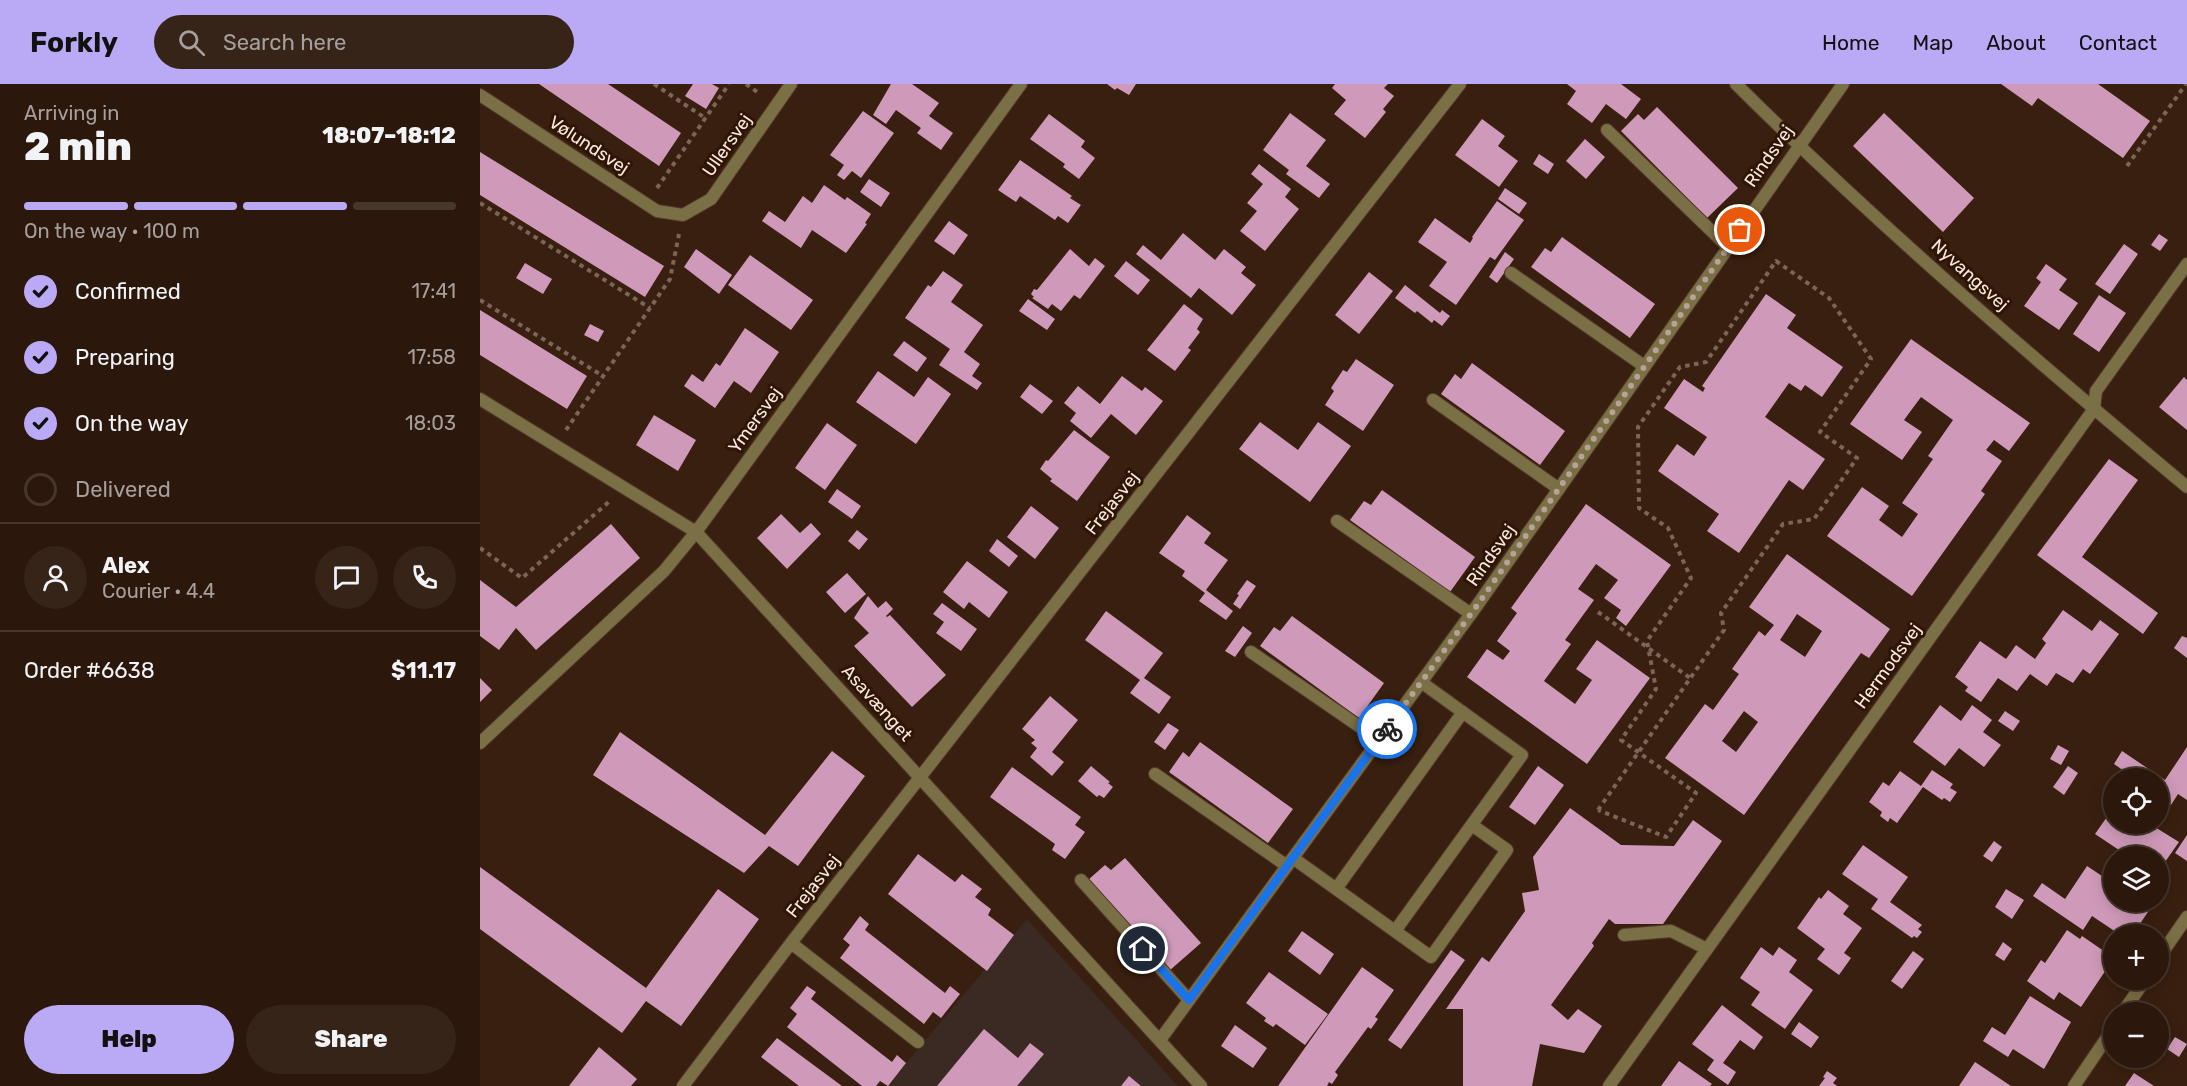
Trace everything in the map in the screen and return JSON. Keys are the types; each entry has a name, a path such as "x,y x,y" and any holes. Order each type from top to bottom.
{"street":[{"name":"Ullersvej","path":"683,216 711,199 791,84"},
{"name":"Ymersvej","path":"480,743 664,571 696,532 1021,84"},
{"name":"Frejasvej","path":"683,1086 1460,84"},
{"name":"Nyvangsvej","path":"1736,84 1798,146 2094,409 2187,487"},
{"name":"Rindsvej","path":"1160,1040 1471,614 1843,84"},
{"name":"Vølundsvej","path":"480,95 657,211 683,216"},
{"path":"1607,130 1728,247"},
{"name":"Hermodsvej","path":"1609,1086 2094,409 2096,391 2187,264"},
{"path":"1511,273 1644,366"},
{"name":"Asavænget","path":"480,399 696,532 1201,1086"},
{"path":"1433,400 1559,489"},
{"path":"1337,521 1471,614"},
{"path":"1251,652 1379,740"},
{"path":"1395,931 1522,755 1421,682"},
{"path":"1336,889 1463,712"},
{"path":"1155,774 1290,862 1336,889 1431,957 1508,850 1472,825"},
{"path":"1081,880 1189,1000"},
{"path":"2169,943 2187,917"},
{"path":"1624,935 1671,931 1707,950"},
{"name":"Frejasvej","path":"792,943 918,1041"},
{"path":"2074,1086 2103,1043"}],"path":[{"path":"654,84 705,118"},
{"path":"646,204 729,84"},
{"path":"2127,166 2186,84"},
{"path":"480,203 650,308"},
{"path":"556,445 670,279 683,216"},
{"path":"1690,678 1638,752 1598,810 1666,837 1696,793 1638,752 1621,740 1656,689 1647,640 1691,578 1668,528 1639,508 1638,427 1680,367 1706,362 1776,261 1829,298 1871,359 1820,432 1857,458 1814,519 1783,524 1721,613 1724,630 1690,678"},
{"path":"480,300 603,376"},
{"path":"480,548 522,578 625,488"},
{"path":"1598,612 1690,678"}],"shaded area":[{"path":"1027,919 1178,1086 887,1086"}],"building":[{"path":"539,84 608,84 681,133 659,166"},
{"path":"693,84 712,84 719,88 706,109 685,96"},
{"path":"891,84 912,84 939,103 929,116 953,133 941,150 917,133 921,128 896,110 886,124 873,115"},
{"path":"1107,84 1136,84 1129,95"},
{"path":"1335,84 1388,84 1384,88 1394,96 1383,109 1386,112 1365,138 1334,114 1346,100 1332,88"},
{"path":"1567,84 1621,84 1641,99 1626,119 1606,104 1592,123 1567,104 1576,91"},
{"path":"2001,84 2098,84 2150,121 2123,158 2038,98 2032,106"},
{"path":"1657,107 1738,188 1707,218 1621,131 1638,114 1644,120"},
{"path":"863,111 894,133 861,178 852,171 844,180 837,175 844,165 830,155"},
{"path":"1290,113 1326,140 1306,166 1330,184 1319,198 1286,174 1289,170 1263,150"},
{"path":"1884,113 1974,198 1943,232 1853,146"},
{"path":"1049,114 1085,141 1081,147 1095,158 1079,179 1063,167 1065,164 1030,139"},
{"path":"1482,119 1505,136 1498,146 1518,161 1499,187 1455,155"},
{"path":"1585,139 1605,157 1586,179 1566,161"},
{"path":"480,152 664,266 645,297 480,195"},
{"path":"1539,154 1554,164 1548,174 1533,164"},
{"path":"1020,160 1072,196 1070,198 1081,205 1068,223 1058,216 1055,220 1020,196 1016,202 998,190"},
{"path":"1259,164 1291,189 1285,197 1299,209 1265,251 1240,231 1257,211 1247,203 1263,184 1251,174"},
{"path":"869,179 890,193 881,207 860,192"},
{"path":"824,185 845,200 847,197 871,214 865,223 867,224 846,253 812,230 801,248 762,221 769,211 785,222 803,196 812,203"},
{"path":"1505,188 1527,203 1519,214 1498,199"},
{"path":"1497,201 1524,220 1495,260 1490,257 1456,305 1429,286 1447,262 1418,242 1435,218 1470,243"},
{"path":"949,221 968,235 954,255 934,241"},
{"path":"1183,233 1215,260 1224,249 1246,267 1241,273 1256,285 1232,315 1199,288 1191,298 1136,254 1143,245 1161,260"},
{"path":"2159,234 2168,240 2160,251 2151,245"},
{"path":"1562,237 1655,304 1630,338 1531,267 1545,248 1551,252"},
{"path":"2124,244 2138,254 2110,294 2095,284"},
{"path":"696,249 732,275 719,294 684,267"},
{"path":"1070,249 1089,266 1095,258 1105,266 1080,299 1074,295 1061,311 1052,304 1048,309 1032,298 1034,297 1031,294 1034,289 1037,290"},
{"path":"1505,252 1514,259 1497,283 1489,277"},
{"path":"750,255 813,300 791,330 728,285"},
{"path":"1126,261 1150,280 1138,295 1114,276"},
{"path":"525,263 552,279 543,294 516,278"},
{"path":"2046,264 2067,279 2059,290 2078,303 2059,330 2024,306 2041,282 2036,278"},
{"path":"943,271 963,285 951,302 983,325 964,352 980,364 972,376 982,383 977,390 939,365 950,349 905,318 928,285 931,287"},
{"path":"1369,272 1393,291 1359,334 1335,315"},
{"path":"1405,285 1440,313 1442,310 1450,316 1442,326 1434,320 1432,323 1417,311 1415,313 1395,298"},
{"path":"1766,294 1796,315 1787,328 1843,367 1822,397 1805,385 1801,391 1789,383 1765,417 1825,459 1803,490 1789,480 1739,553 1707,531 1719,514 1658,471 1677,444 1694,456 1707,437 1664,408 1684,379 1703,392 1705,388 1702,386"},
{"path":"2099,295 2126,313 2099,352 2073,334"},
{"path":"1028,299 1055,319 1047,330 1019,311"},
{"path":"1184,304 1203,319 1197,329 1200,332 1188,348 1191,350 1175,371 1147,350"},
{"path":"480,310 587,376 567,409 480,355"},
{"path":"590,324 604,331 598,342 584,335"},
{"path":"745,328 779,352 751,393 734,381 715,408 684,386 692,374 703,382 716,363 720,366"},
{"path":"1911,339 2030,423 2009,451 1994,440 1986,450 2002,461 1981,491 1985,494 1912,596 1827,536 1862,487 1889,506 1879,520 1902,537 1918,514 1902,503 1933,459 1928,456 1953,420 1921,397 1904,420 1922,432 1902,460 1850,424"},
{"path":"904,341 927,358 917,372 893,355"},
{"path":"1356,359 1394,385 1363,431 1325,405 1334,391 1331,388 1343,370 1347,372"},
{"path":"1472,363 1565,431 1540,465 1441,394 1455,374 1461,379"},
{"path":"878,371 914,397 928,377 951,394 916,444 856,402"},
{"path":"1122,376 1142,391 1145,387 1163,401 1136,435 1111,414 1091,438 1070,421 1076,413 1064,403 1078,386 1100,404"},
{"path":"2184,377 2187,380 2187,430 2159,407"},
{"path":"1030,384 1053,401 1042,414 1020,397"},
{"path":"654,415 696,440 678,471 636,445"},
{"path":"1260,422 1298,450 1318,422 1351,446 1310,502 1239,449"},
{"path":"827,423 857,445 825,490 795,468"},
{"path":"1074,430 1110,457 1077,501 1050,481 1052,479 1040,469"},
{"path":"2109,459 2138,480 2082,557 2158,613 2143,634 2037,555"},
{"path":"837,489 861,506 852,519 828,502"},
{"path":"1382,490 1475,557 1450,592 1350,520 1364,501 1371,505"},
{"path":"1586,504 1671,565 1626,626 1616,618 1621,610 1604,598 1618,580 1596,564 1578,589 1594,600 1565,640 1571,644 1544,681 1575,704 1592,680 1576,669 1597,640 1650,678 1587,764 1467,677 1487,649 1503,660 1510,651 1497,641 1517,613 1511,608"},
{"path":"1031,506 1059,528 1035,559 1007,537"},
{"path":"781,514 800,533 811,523 821,534 787,569 757,538"},
{"path":"1187,515 1211,533 1204,543 1228,560 1206,590 1233,611 1226,620 1199,601 1205,593 1182,576 1185,571 1159,553"},
{"path":"611,524 640,558 536,650 516,628 499,650 480,636 480,580 516,607"},
{"path":"857,530 868,539 859,550 848,541"},
{"path":"997,539 1018,556 1009,567 989,551"},
{"path":"1787,554 1890,629 1869,658 1861,653 1744,815 1665,758 1705,704 1713,710 1739,674 1732,669 1759,631 1765,636 1774,625 1749,607","holes":["1797,614 1822,631 1805,657 1780,640","1744,711 1758,722 1736,752 1722,741"]},
{"path":"967,561 1008,592 989,618 969,602 964,609 943,592"},
{"path":"847,573 866,594 845,613 826,592"},
{"path":"1247,580 1256,586 1240,609 1233,604"},
{"path":"868,596 878,608 886,601 893,609 886,616 890,615 946,675 912,707 854,646 869,633 854,618"},
{"path":"942,603 977,629 961,651 936,633 944,622 933,614"},
{"path":"2063,610 2092,631 2100,620 2119,634 2090,674 2083,669 2073,683 2056,673 2047,686 2030,674 2017,691 1998,678 1981,702 1965,691 1968,687 1955,677 1980,641 2006,659 2016,645 2035,659 2046,643 2042,639"},
{"path":"1106,611 1163,653 1144,678 1171,697 1159,714 1130,693 1140,680 1085,640"},
{"path":"1292,616 1384,683 1359,718 1260,646 1274,627 1280,631"},
{"path":"1243,626 1252,633 1235,657 1225,651"},
{"path":"2182,636 2187,638 2187,658 2174,648"},
{"path":"480,678 492,690 480,702"},
{"path":"1050,696 1078,720 1052,752 1064,762 1052,776 1030,757 1037,748 1031,743 1035,740 1022,729"},
{"path":"1940,705 1961,721 1972,705 1992,720 1983,732 2001,745 1984,767 1959,748 1945,766 1913,742"},
{"path":"2005,711 2020,721 2013,731 1998,721"},
{"path":"1168,723 1179,730 1165,750 1154,742"},
{"path":"620,732 765,835 832,751 865,776 798,866 769,846 744,873 593,775"},
{"path":"1200,742 1293,809 1268,843 1169,772 1183,752 1189,757"},
{"path":"2058,745 2069,751 2061,765 2050,759"},
{"path":"2187,747 2187,800 2178,794 2171,805 2169,804 2169,774"},
{"path":"2122,751 2147,768 2120,768 2114,764"},
{"path":"1091,766 1113,787 1104,798 1099,795 1097,797 1078,781"},
{"path":"1538,766 1564,785 1535,825 1509,807"},
{"path":"2068,766 2078,773 2064,795 2053,787"},
{"path":"1012,767 1081,817 1075,825 1085,832 1065,859 1052,850 1055,844 990,797"},
{"path":"1932,770 1953,784 1950,788 1957,792 1950,802 1944,798 1942,800 1923,787 1897,823 1890,818 1888,822 1880,816 1882,812 1869,802 1883,782 1889,786 1900,771 1921,786"},
{"path":"1570,808 1621,845 1674,846 1693,820 1722,841 1663,924 1615,924 1609,919 1592,943 1594,946 1551,1005 1568,1020 1578,1009 1602,1026 1584,1053 1540,1044 1532,1086 1463,1086 1463,1009 1446,1009 1482,957 1489,962 1525,911 1522,893 1539,890 1533,857"},
{"path":"2103,823 2103,834 2166,834 2179,842 2169,856 2169,846 2113,846 2095,834"},
{"path":"2187,835 2187,861 2175,853"},
{"path":"1994,841 2002,847 1992,862 1983,856"},
{"path":"1863,845 1908,877 1890,902 1922,925 1918,929 1922,932 1917,938 1914,936 1912,938 1871,909 1878,899 1842,874"},
{"path":"918,854 955,882 962,874 982,889 975,897 991,909 988,915 1014,935 987,971 888,894"},
{"path":"1125,858 1201,943 1169,971 1088,880 1105,865 1111,870"},
{"path":"2087,866 2103,877 2103,912 2148,912 2140,924 2104,924 2092,916 2083,930 2033,896 2042,883 2065,899"},
{"path":"480,867 646,988 718,889 759,919 681,1026 646,1001 622,1033 480,929"},
{"path":"2006,889 2024,900 2012,919 1995,907"},
{"path":"1828,890 1849,906 1843,914 1862,928 1844,953 1851,958 1839,975 1817,959 1825,949 1797,928 1819,897 1821,899"},
{"path":"860,916 869,924 865,930 945,993 950,986 960,994 941,1018 933,1012 924,1024 840,958 850,945 843,939"},
{"path":"2067,930 2080,939 2082,936 2103,950 2103,974 2081,1007 2059,992 2054,1000 2027,981 2041,960 2045,963"},
{"path":"1302,931 1334,954 1320,975 1288,951"},
{"path":"2003,942 2012,949 2004,961 1995,955"},
{"path":"1761,947 1773,956 1779,947 1797,960 1789,972 1813,990 1785,1029 1751,1005 1760,992 1740,978"},
{"path":"1451,950 1465,960 1401,1049 1388,1040"},
{"path":"1913,951 1924,959 1902,989 1891,981"},
{"path":"1362,967 1394,990 1375,1017 1378,1019 1371,1029 1368,1027 1335,1072 1338,1075 1332,1084 1329,1082 1327,1086 1278,1086"},
{"path":"1269,972 1328,1014 1305,1045 1276,1024 1273,1027 1264,1021 1266,1018 1246,1003"},
{"path":"807,986 816,992 811,999 892,1062 897,1055 906,1063 888,1086 880,1081 876,1086 862,1086 787,1027 797,1014 790,1008"},
{"path":"2030,996 2071,1022 2044,1069 2013,1049 2008,1057 1983,1041 1992,1027 2005,1035"},
{"path":"1722,1005 1763,1037 1754,1050 1740,1040 1723,1063 1736,1072 1728,1085 1707,1070 1714,1060 1692,1044"},
{"path":"1799,1022 1819,1037 1811,1048 1791,1034"},
{"path":"1235,1025 1267,1048 1253,1068 1221,1046"},
{"path":"984,1029 1018,1058 1030,1043 1044,1054 1017,1086 937,1086"},
{"path":"2175,1037 2187,1044 2179,1057 2169,1050"},
{"path":"777,1038 842,1086 799,1086 761,1057"},
{"path":"599,1047 637,1079 631,1086 569,1086"},
{"path":"1679,1061 1712,1084 1710,1086 1661,1086"},
{"path":"1975,1062 2011,1086 1959,1086"},
{"path":"1827,1071 1837,1078 1833,1083 1837,1086 1819,1086"},
{"path":"2134,1073 2154,1086 2125,1086"},
{"path":"1129,1076 1141,1086 1121,1086"}],"way so far":[{"path":"1387,729 1476,607 1740,230"}],"route":[{"path":"1143,949 1189,1000 1387,729"}]}
